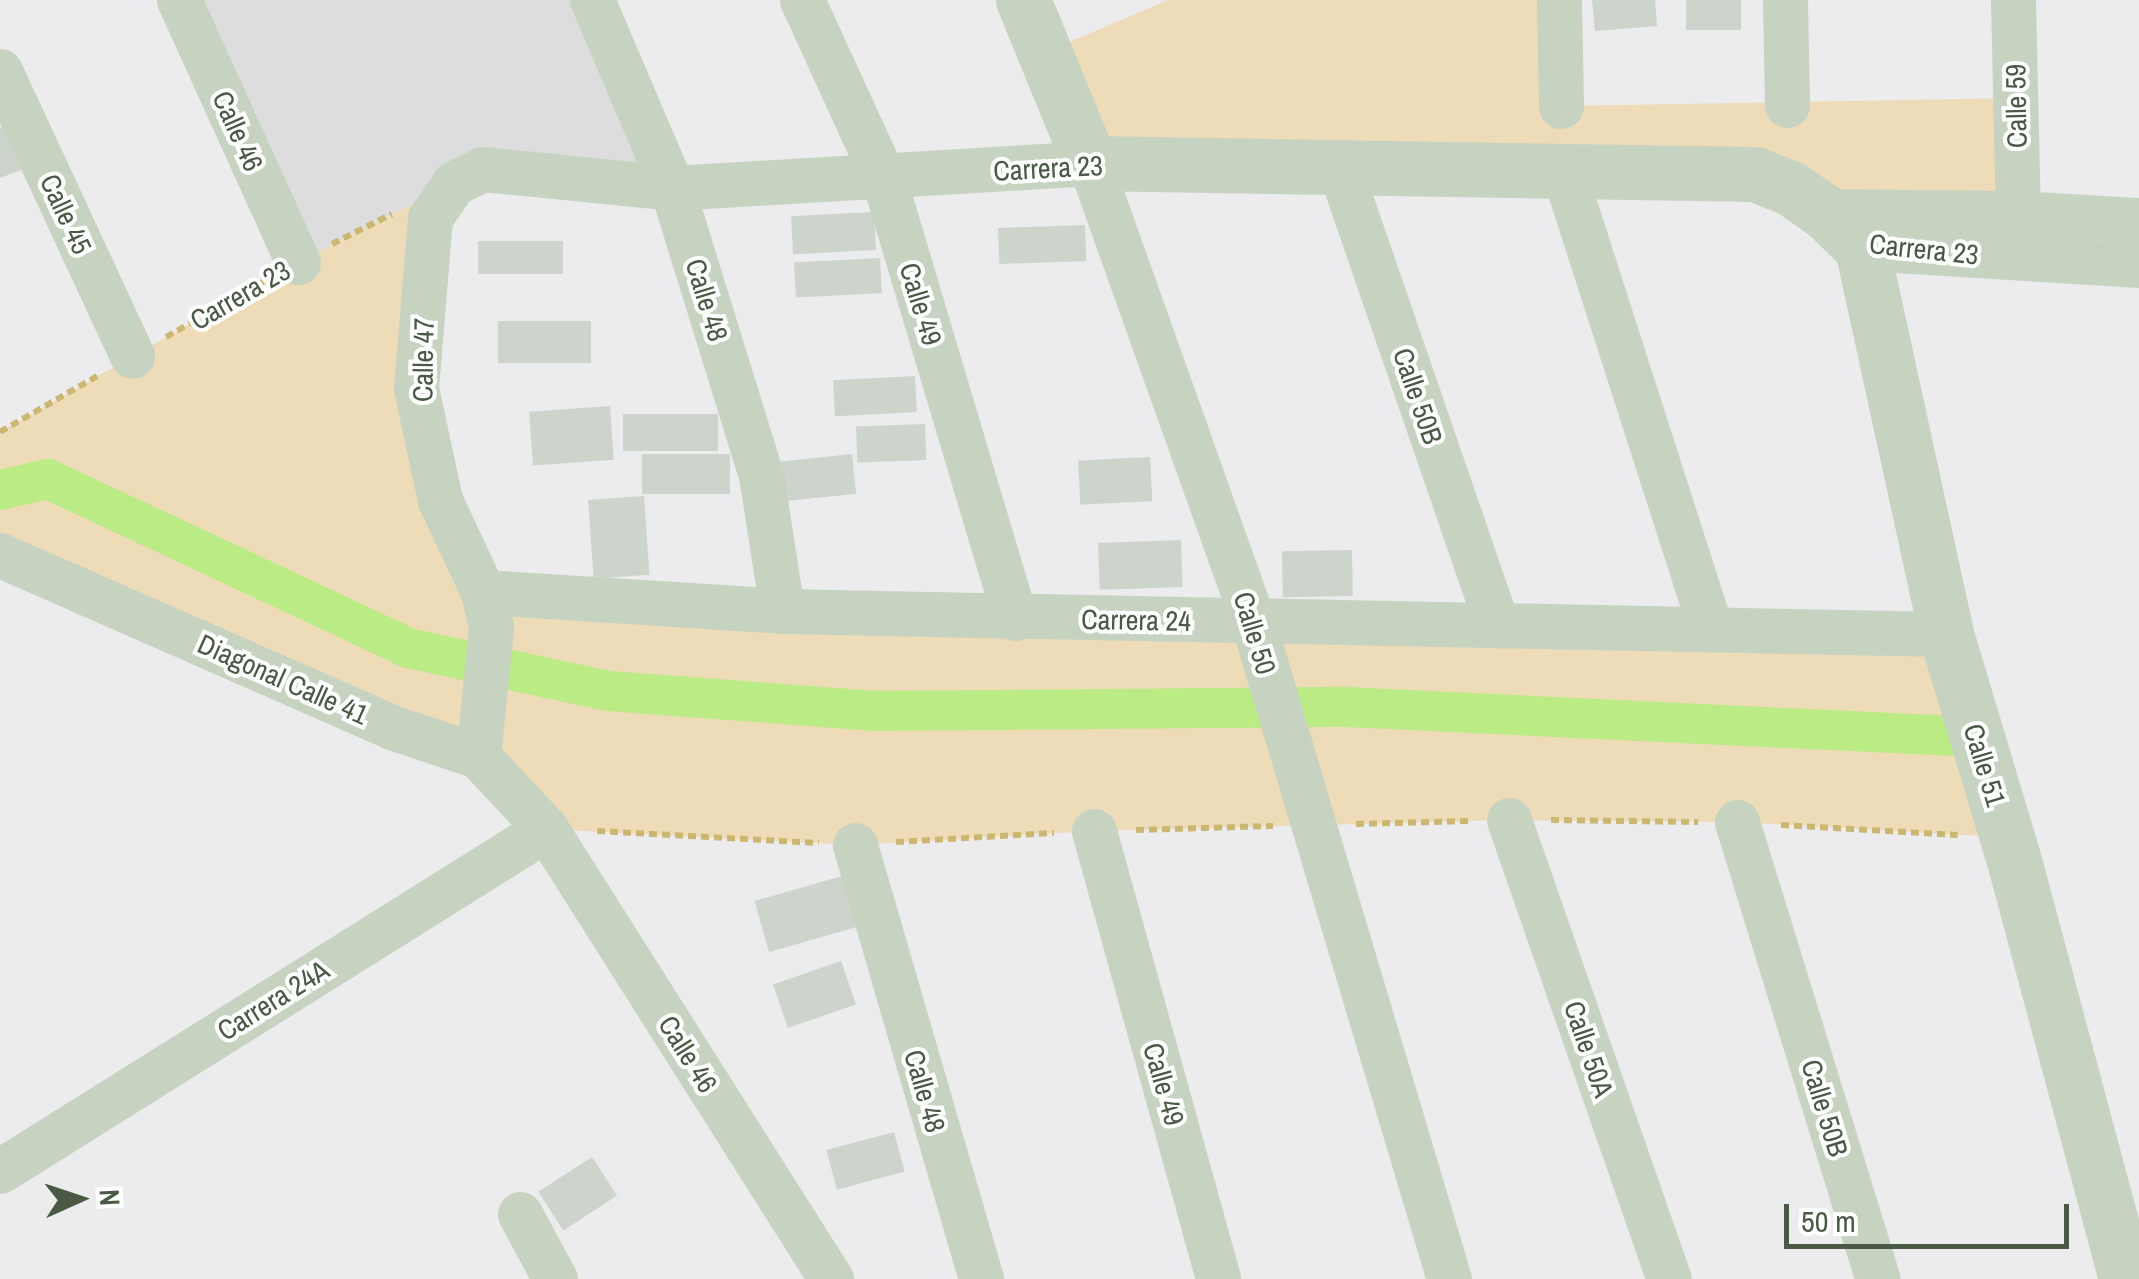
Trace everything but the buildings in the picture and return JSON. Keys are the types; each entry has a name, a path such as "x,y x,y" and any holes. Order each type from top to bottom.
{"street":[{"name":"Calle 46","path":"179,0 298,262"},
{"name":"Calle 48","path":"592,0 672,188 761,475 782,612"},
{"name":"Calle 49","path":"802,0 884,179 1015,618"},
{"name":"Calle 50","path":"1023,0 1090,164 1253,622 1310,826 1449,1279"},
{"path":"1559,0 1561,106"},
{"path":"1785,0 1787,105"},
{"name":"Calle 59","path":"2013,0 2018,213"},
{"name":"Calle 45","path":"0,71 132,356"},
{"name":"Carrera 23","path":"454,184 482,168 672,188 884,179 1090,164 1563,168 1754,174 1792,189 1842,229 2139,266"},
{"name":"Calle 50B","path":"1339,166 1497,626"},
{"path":"1563,168 1711,630"},
{"name":"Calle 47","path":"454,184 430,218 416,388 440,500 487,609"},
{"path":"1842,229 2018,213 2139,220"},
{"name":"Calle 51","path":"1842,229 1946,634 2016,868 2126,1279"},
{"name":"Diagonal Calle 41","path":"0,555 391,727 478,756 546,829"},
{"path":"478,756 487,609"},
{"name":"Carrera 24","path":"487,609 1946,634"},
{"name":"Calle 50A","path":"1509,820 1669,1279"},
{"name":"Calle 50B","path":"1736,822 1878,1279"},
{"name":"Calle 46","path":"546,829 831,1279"},
{"name":"Carrera 24A","path":"0,1171 546,829"},
{"name":"Calle 49","path":"1094,830 1218,1279"},
{"name":"Calle 48","path":"855,845 981,1279"},
{"path":"520,1214 555,1279"}],"path":[{"name":"Carrera 23","path":"0,432 298,262 454,184"},
{"path":"546,829 855,845 1094,830 1509,820 1736,822 1961,835"}],"shaded area":[{"path":"179,0 592,0 672,188 483,169 298,262"},
{"path":"1168,0 1559,0 1562,106 2016,98 2018,213 1824,211 1754,174 1090,163 1046,52"},
{"path":"454,183 416,388 483,592 1944,639 1998,837 1737,822 1509,820 1094,831 855,845 546,829 391,727 0,555 0,432 298,262"}],"waterway":[{"path":"0,490 48,479 408,648 609,691 872,711 1346,707 1976,737"}]}
